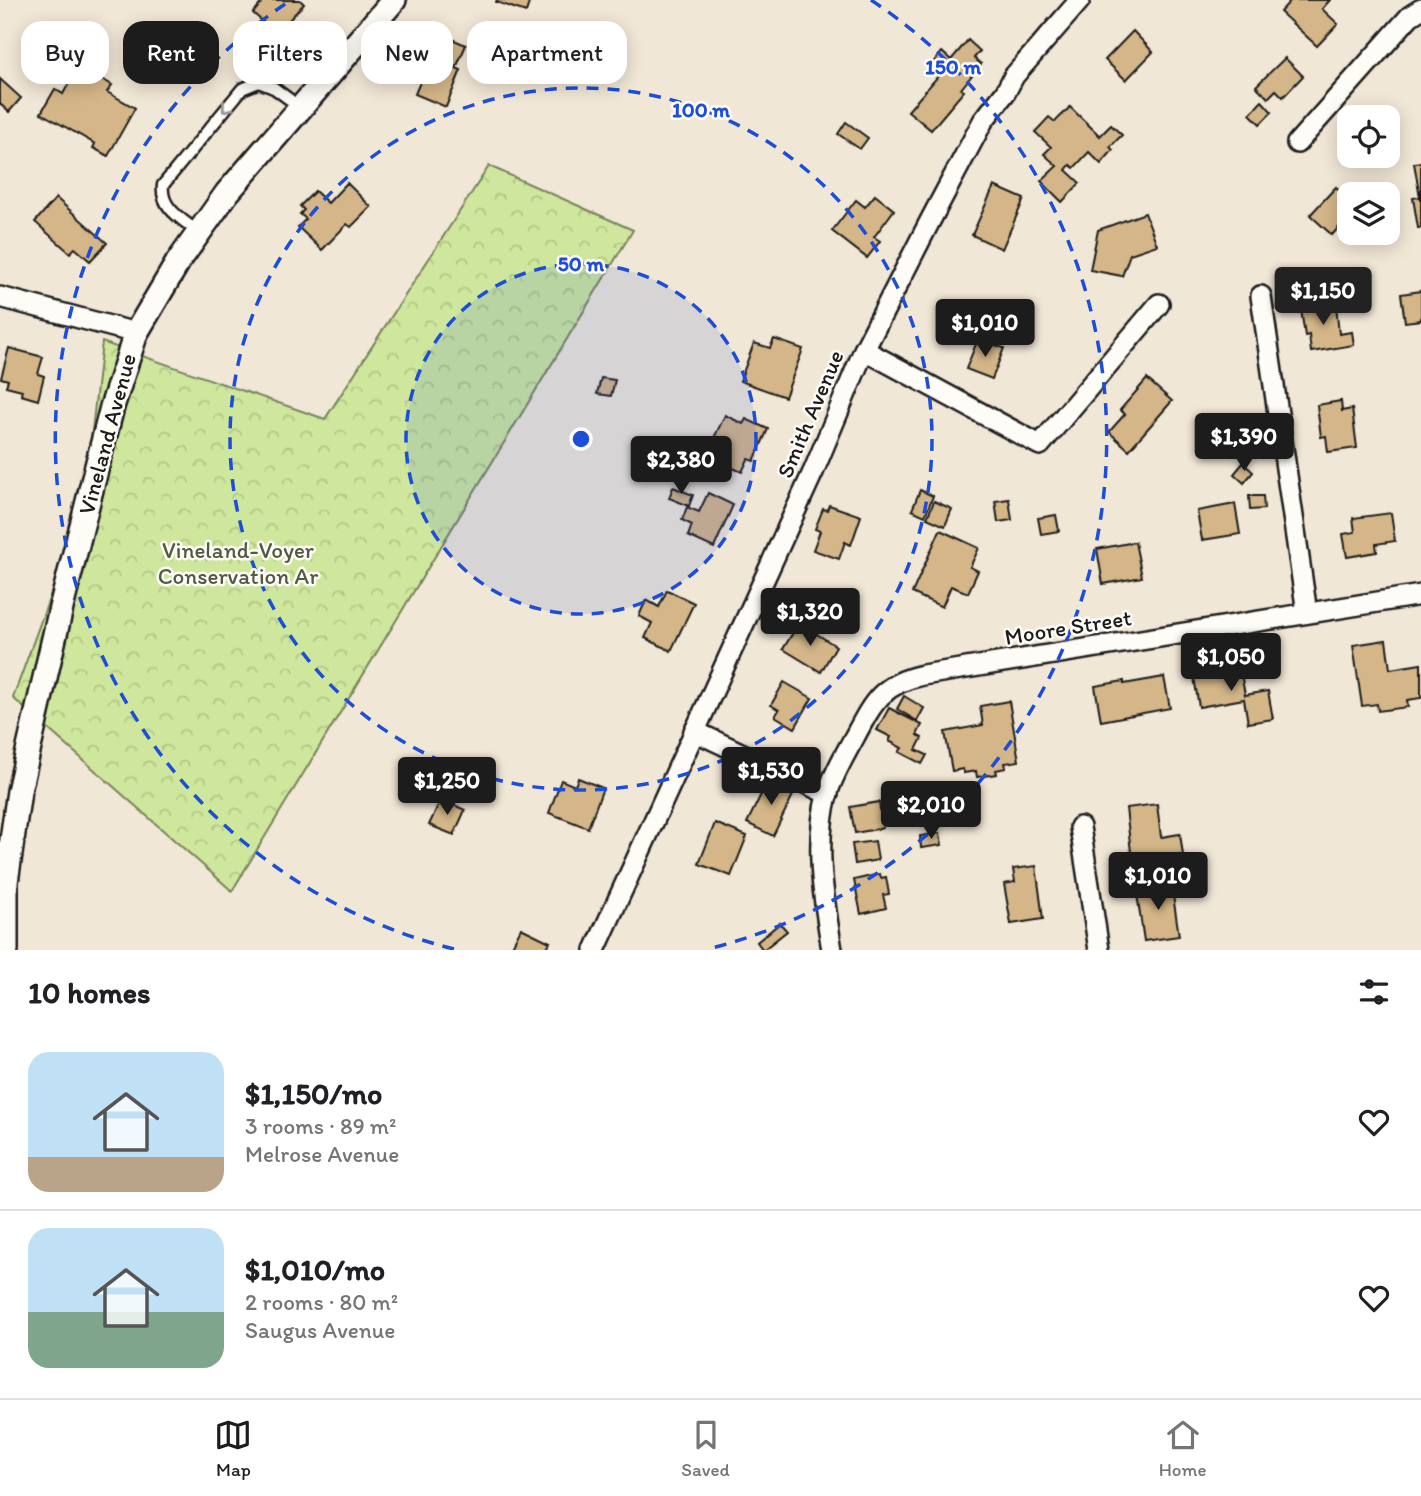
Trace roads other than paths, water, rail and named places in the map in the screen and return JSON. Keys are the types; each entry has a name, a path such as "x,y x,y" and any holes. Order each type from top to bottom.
{"street":[{"name":"Vineland Avenue","path":"6,950 6,882 19,791 61,608 112,407 136,333 164,283 227,193 394,0"},
{"name":"Smith Avenue","path":"595,950 814,470 864,350 972,139 1014,76 1080,0"},
{"path":"1297,143 1410,16 1421,9"},
{"path":"1261,296 1307,613"},
{"path":"0,297 136,333"},
{"path":"864,350 1040,444 1159,304"},
{"name":"Moore Street","path":"832,950 822,866 822,828 828,794 871,706 893,685 907,678 1421,595"},
{"path":"694,731 828,794"},
{"path":"1080,827 1099,950"}],"lane":[{"path":"198,233 166,205 162,196 163,186 242,89 259,82 274,88 301,108"}],"park label":[{"name":"Vineland-Voyer Conservation Ar","path":"238,563"}]}
